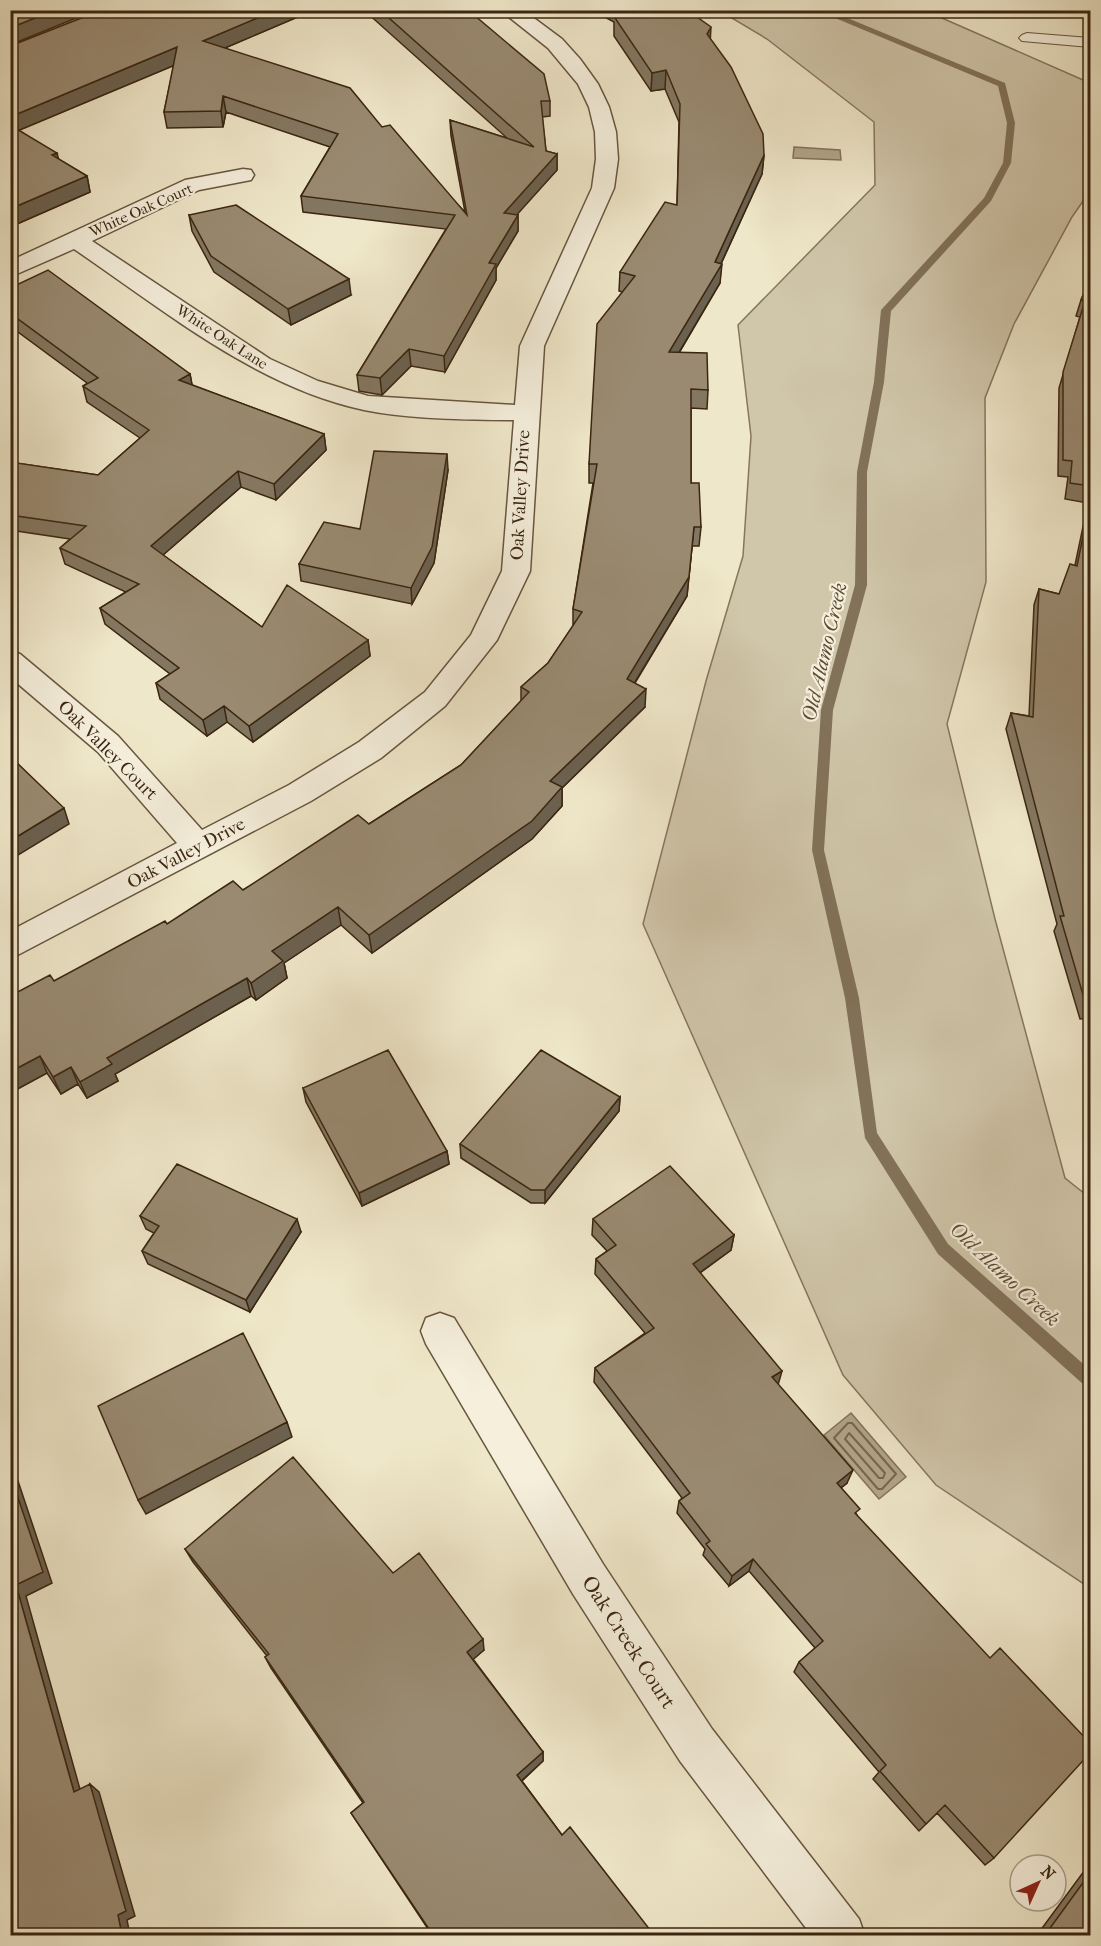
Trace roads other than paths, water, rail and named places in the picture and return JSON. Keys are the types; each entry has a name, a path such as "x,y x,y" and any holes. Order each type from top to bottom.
{"street":[{"name":"Oak Valley Drive","path":"10,946 300,794 370,750 435,699 483,640 516,571 525,412 532,346 603,189 608,165 608,135 600,106 588,82 562,50 509,10"},
{"name":"White Oak Court","path":"76,240 193,185 243,175"},
{"name":"White Oak Lane","path":"76,240 261,364 309,386 366,403 471,412 525,412"},
{"path":"10,270 76,240"},
{"name":"Oak Valley Court","path":"10,661 108,744 198,846"},
{"name":"Oak Creek Court","path":"440,1331 588,1579 696,1744 842,1935"}],"lane":[{"path":"1027,38 1090,43"}],"water":[{"path":"794,147 840,150 841,160 793,158"},
{"path":"851,1413 906,1477 879,1499 824,1435"}],"waterway":[{"name":"Old Alamo Creek","path":"820,10 1002,85 1011,123 1007,163 988,199 886,310 879,382 862,472 861,585 827,710 818,850 852,998 870,1134 943,1249 1090,1380"}]}
